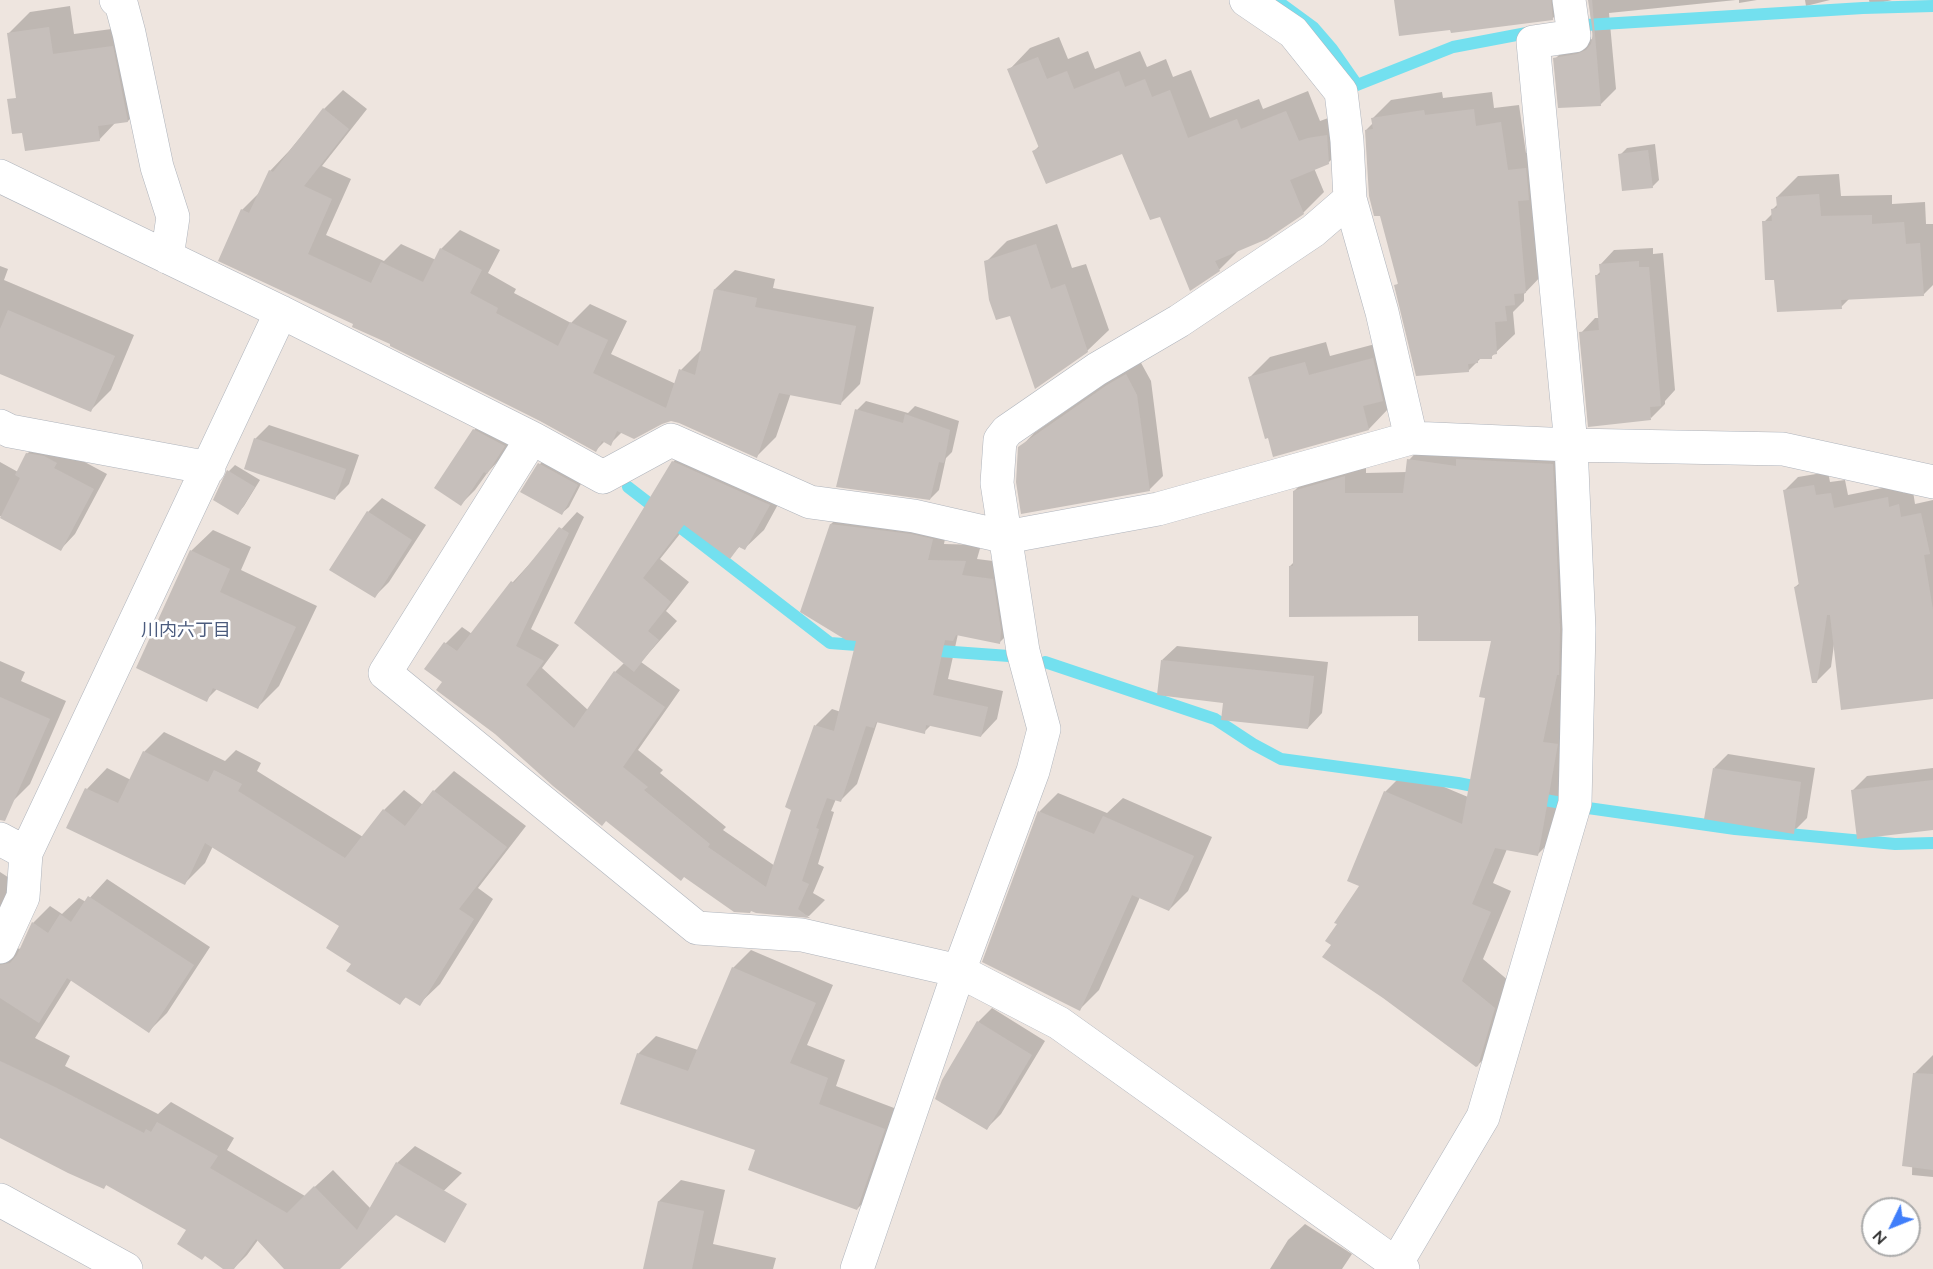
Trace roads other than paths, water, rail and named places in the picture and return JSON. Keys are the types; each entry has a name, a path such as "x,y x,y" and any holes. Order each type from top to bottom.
{"street":[{"path":"116,0 121,3 127,23 157,167 173,217 167,257"},
{"path":"1246,0 1293,32 1341,92 1347,141 1350,199 1382,312 1411,438"},
{"path":"531,438 385,673 697,928 802,935 959,971 1059,1023 1397,1268 1483,1116 1575,803 1579,629 1571,445 1533,42 1574,36 1569,0"},
{"path":"0,176 281,312 531,438 603,477 671,440 810,502 914,516 1006,537 1158,509 1411,438 1571,445 1783,449 1933,482"},
{"path":"857,1269 959,971 1033,771 1044,729 1023,651 997,483 1000,440 1007,431 1097,369 1179,321 1313,231 1350,199"},
{"path":"0,946 23,897 13,846 209,468 281,312"},
{"path":"0,426 10,431 209,468"},
{"path":"0,1200 122,1268"}],"waterway":[{"path":"1276,0 1313,27 1332,49 1357,85 1453,47 1532,32"},
{"path":"1586,25 1863,8 1933,6"},
{"path":"628,487 830,643 870,646"},
{"path":"926,650 1009,656"},
{"path":"1045,662 1215,719 1281,759 1483,788"},
{"path":"1533,798 1562,803"},
{"path":"1588,808 1735,829 1895,844 1933,843"}],"district":[{"name":"川内六丁目","path":"186,631"}]}
